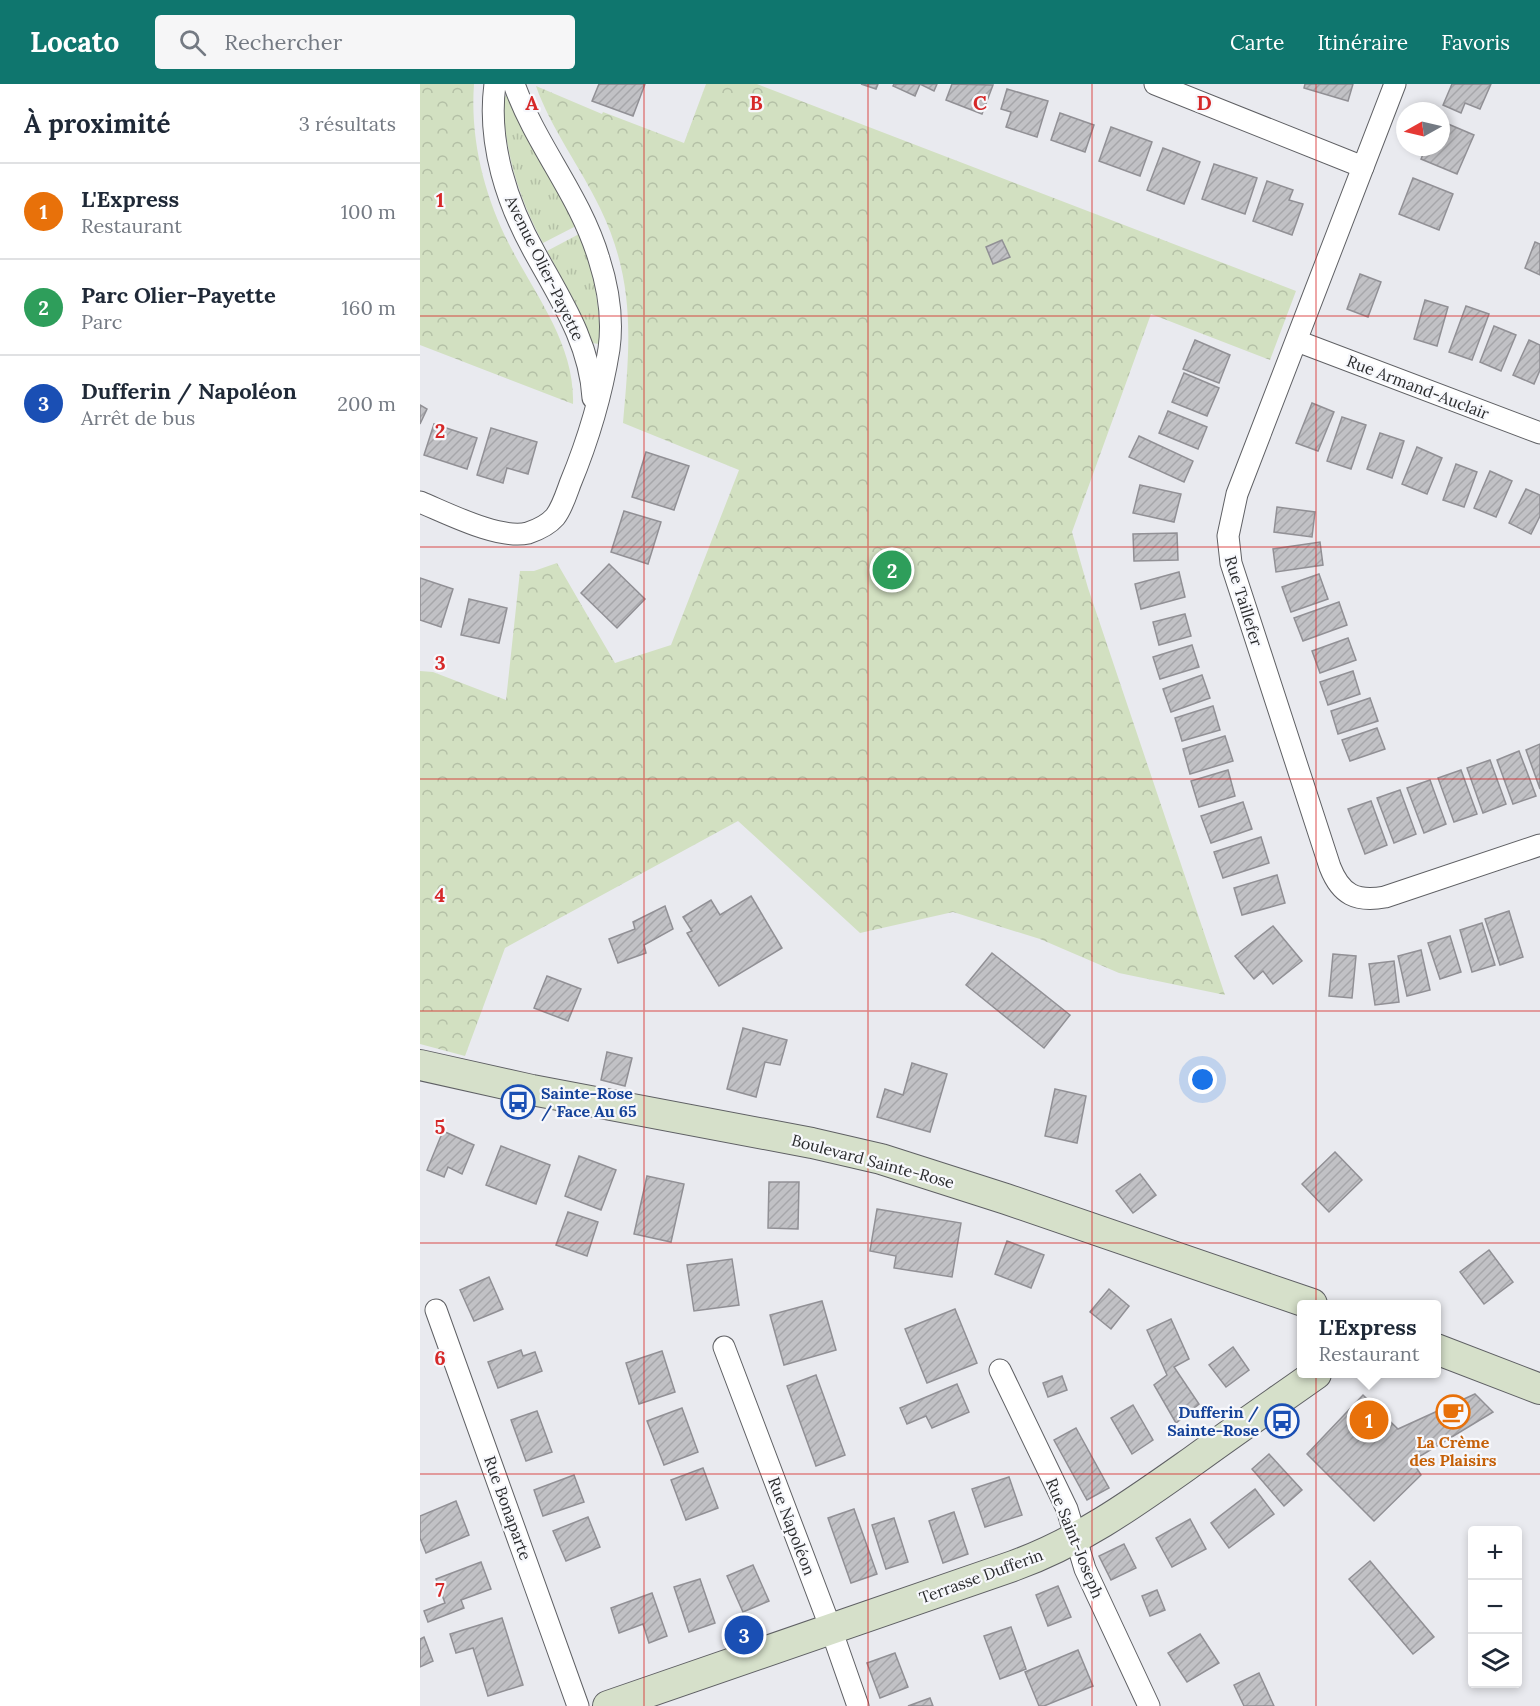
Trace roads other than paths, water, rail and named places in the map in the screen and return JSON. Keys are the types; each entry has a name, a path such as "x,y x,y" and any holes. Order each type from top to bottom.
{"street":[{"name":"Avenue Olier-Payette","path":"495,84 494,122 498,159 503,177 524,231 562,300 581,343 591,379 593,416"},
{"name":"Avenue Olier-Payette","path":"420,502 498,532 526,533 550,522 559,510 574,474 593,416 609,348 609,314 604,279 588,225 531,122 514,84"},
{"path":"1155,84 1363,167"},
{"name":"Rue Taillefer","path":"1395,84 1237,494 1230,520 1228,550 1238,587 1335,879 1340,886 1353,896 1367,899 1377,898 1540,845"},
{"name":"Rue Armand-Auclair","path":"1297,341 1540,433"},
{"name":"Boulevard Sainte-Rose","path":"420,1065 532,1090 812,1143 881,1159 1006,1198 1298,1300"},
{"name":"Rue Bonaparte","path":"436,1310 578,1706"},
{"name":"Rue Napoléon","path":"724,1347 858,1706"},
{"path":"1441,1351 1540,1389"},
{"name":"Rue Saint-Joseph","path":"1000,1370 1066,1509 1085,1569 1149,1706"},
{"name":"Terrasse Dufferin","path":"608,1706 1022,1563 1075,1539 1133,1503 1310,1378"}],"place":[{"name":"Parc Olier-Payette","path":"892,570"},
{"name":"Sainte-Rose / Face Au 65","path":"518,1102"},
{"name":"La Crème des Plaisirs","path":"1453,1412"},
{"name":"L'Express","path":"1369,1420"},
{"name":"Dufferin / Sainte-Rose","path":"1282,1421"},
{"name":"Dufferin / Napoléon","path":"744,1635"}]}
